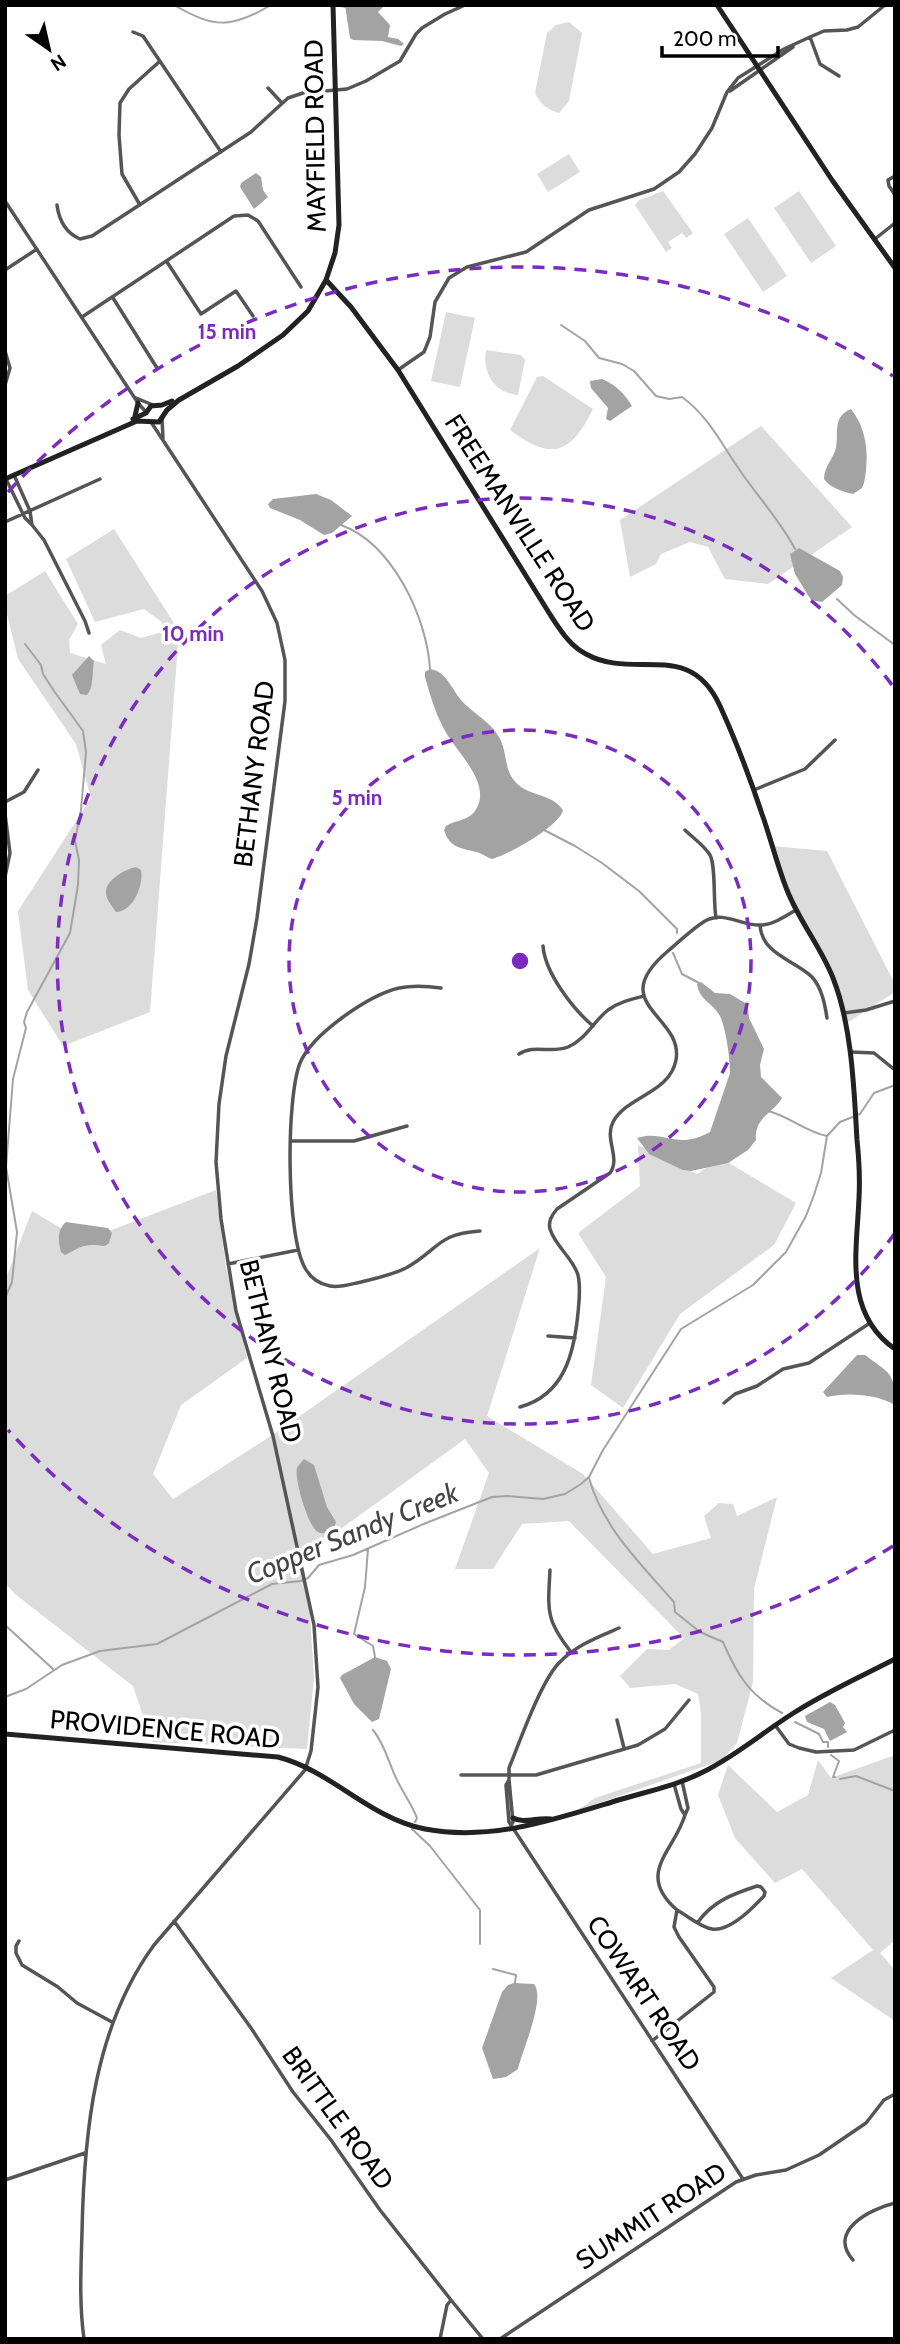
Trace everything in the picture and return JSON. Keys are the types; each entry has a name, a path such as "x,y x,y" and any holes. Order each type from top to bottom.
{"street":[{"name":"MAYFIELD ROAD","path":"156,406 179,400 230,371 282,336 308,311 326,280 335,253 339,225 333,5"},
{"path":"57,205 59,217 69,233 86,239 251,132 282,103 298,94 354,87 366,82 400,61 422,28 465,5"},
{"path":"717,5 895,268"},
{"path":"398,370 424,352 430,337 435,302 449,278 467,267 526,252 589,210 654,189 670,179 702,145 726,95 758,68 824,31 855,27 885,5"},
{"path":"133,32 143,36 221,152"},
{"path":"810,37 820,64 839,76"},
{"path":"140,205 122,174 120,103 129,89 159,62"},
{"path":"268,88 282,103"},
{"path":"895,176 888,180 888,186 895,195"},
{"path":"888,186 895,183"},
{"name":"BETHANY ROAD","path":"5,201 262,591 277,623 285,660 285,701 257,918 249,964 226,1056 219,1104 217,1182 241,1334 273,1436 314,1625 318,1672 311,1751 306,1768 174,1921 138,1968 122,1998 101,2061 85,2153 80,2287 84,2339"},
{"path":"82,317 234,216 248,215 258,221 301,287"},
{"path":"874,239 895,223"},
{"path":"5,270 37,249"},
{"path":"166,261 201,314 236,291 253,316"},
{"name":"FREEMANVILLE ROAD","path":"326,280 359,316 398,370 569,641 585,654 604,662 670,665 698,677 721,706 754,790 782,877 796,910 829,969 844,1013 856,1121 859,1180 855,1280 860,1303 870,1323 895,1349"},
{"path":"113,298 158,368"},
{"path":"5,351 10,368 5,385"},
{"path":"127,424 134,419 147,417 156,423 163,416 156,406 137,400 134,419"},
{"name":"MAYFIELD ROAD","path":"163,416 179,400"},
{"path":"89,633 44,540 23,514 5,479 147,417 156,406"},
{"name":"BETHANY ROAD","path":"163,416 163,438"},
{"path":"14,475 30,511 32,526"},
{"path":"5,522 100,479"},
{"path":"754,790 805,769 835,740"},
{"path":"5,802 24,792 38,769"},
{"path":"5,814 10,853 5,877"},
{"path":"685,831 708,852 713,863 716,918"},
{"path":"520,1407 540,1399 556,1384 566,1368 575,1338 580,1292 578,1277 550,1229 550,1220 557,1209 613,1170 614,1160 609,1137 614,1120 666,1080 673,1069 676,1052 673,1041 644,996 645,979 651,966 699,925 716,918 760,925 772,923 796,910"},
{"path":"760,925 762,938 771,949 815,981 827,1018"},
{"path":"544,946 545,960 550,969 574,1007 593,1026"},
{"path":"442,988 412,986 386,993 368,1002 317,1038 305,1054 297,1073 290,1141 291,1195 299,1250 303,1265 312,1277 326,1285 341,1287 395,1273 415,1262 447,1237 461,1232 480,1231"},
{"path":"520,1054 533,1049 563,1049 581,1039 614,1006 644,996"},
{"path":"844,1013 866,1010 895,1000"},
{"path":"849,1052 874,1053 895,1070"},
{"path":"290,1141 354,1142 407,1126"},
{"path":"228,1264 299,1250"},
{"path":"724,1403 735,1394 757,1386 783,1369 809,1363 870,1323"},
{"path":"548,1336 575,1338"},
{"path":"551,1570 548,1610 551,1623 571,1652"},
{"path":"554,1820 544,1818 512,1824 509,1768 546,1684 559,1663 571,1652 596,1637 619,1628"},
{"name":"PROVIDENCE ROAD","path":"5,1734 273,1756 292,1760 373,1810 406,1824 447,1831 554,1820 682,1781 715,1765 817,1699 895,1659"},
{"path":"461,1775 509,1778 536,1775 624,1749 654,1738 689,1700"},
{"path":"617,1720 624,1749"},
{"path":"775,1725 789,1744 816,1752 854,1750 895,1730"},
{"path":"682,1781 688,1808 680,1833 663,1854 658,1873 660,1891 667,1902 677,1910 698,1922 709,1928 717,1929 745,1916 765,1892 757,1886 717,1902 698,1922"},
{"path":"674,1784 685,1815"},
{"name":"COWART ROAD","path":"512,1824 743,2179"},
{"path":"653,2040 714,1992 714,1987 674,1927 677,1910"},
{"name":"BRITTLE ROAD","path":"174,1921 293,2092 451,2300"},
{"path":"19,1941 16,1953 22,1965 58,1987 77,2003 113,2022"},
{"name":"SUMMIT ROAD","path":"500,2339 743,2179 786,2170 819,2155 866,2123 884,2100 895,2094"},
{"path":"5,2180 85,2153"},
{"path":"853,2260 846,2252 845,2241 849,2228 866,2214 895,2203"},
{"path":"440,2339 447,2305 451,2300 483,2339"}],"shaded area":[{"path":"345,5 383,7 378,12 390,25 388,37 398,39 404,44 401,46 382,41 353,40 350,38"},
{"path":"569,22 582,33 569,101 559,113 545,106 535,93 547,33 556,25"},
{"path":"569,154 580,172 548,192 537,174"},
{"path":"256,173 261,177 263,190 268,197 254,209 240,187 241,183"},
{"path":"663,191 693,233 686,238 682,233 668,242 672,248 666,252 635,205 639,200"},
{"path":"799,191 836,246 811,263 774,208"},
{"path":"748,218 787,276 763,292 724,234"},
{"path":"446,312 475,318 460,387 431,381"},
{"path":"486,350 521,355 525,360 518,395 503,390 492,380 486,366"},
{"path":"543,376 593,409 576,436 559,448 537,446 510,430 537,377"},
{"path":"602,379 619,390 632,406 610,421 606,419 608,408 591,388 590,381"},
{"path":"851,409 861,426 867,454 864,483 862,488 853,494 837,489 824,479 836,448 839,421 845,412"},
{"path":"761,426 852,527 768,584 725,579 708,547 690,542 661,554 656,564 630,577 620,520"},
{"path":"316,494 331,500 352,516 332,533 324,535 300,520 270,508 268,504 273,499"},
{"path":"114,529 179,631 150,1012 63,1046 28,990 18,911 91,798 76,744 18,659 5,596 45,571 78,624 69,640 70,653 106,664 101,645 120,630 141,638 162,632 162,622 144,609 95,622 66,559"},
{"path":"799,548 840,571 843,577 842,585 822,602 811,600 795,574 790,554"},
{"path":"89,656 94,661 92,684 87,695 80,694 72,675"},
{"path":"430,669 444,676 460,699 495,731 502,742 510,774 518,785 552,800 563,810 560,817 543,831 521,846 492,859 456,846 444,830 446,826 465,819 475,811 480,801 480,790 471,768 449,738 438,716 425,677 425,672"},
{"path":"773,846 827,851 895,984 895,992 847,1023 824,955 792,908"},
{"path":"136,867 141,870 141,883 136,897 128,908 116,912 109,902 107,887 118,875"},
{"path":"701,982 715,993 730,994 745,1003 764,1049 760,1065 761,1077 782,1098 761,1121 756,1140 748,1150 728,1163 691,1171 649,1154 637,1138 655,1136 688,1140 710,1132 730,1067 720,1016 700,994 697,984"},
{"path":"638,1145 697,1174 724,1156 729,1163 796,1203 774,1245 680,1314 623,1408 591,1385 606,1277 578,1233 640,1186"},
{"path":"216,1190 226,1267 247,1358 181,1405 153,1474 173,1499 274,1434 540,1248 487,1416 583,1474 653,1554 711,1538 704,1516 719,1503 733,1504 737,1516 777,1497 754,1589 753,1682 737,1743 722,1760 576,1811 595,1798 701,1763 701,1713 698,1694 675,1684 630,1688 620,1676 647,1649 669,1650 684,1638 569,1521 522,1524 493,1569 455,1569 489,1473 465,1439 302,1557 309,1599 314,1678 307,1749 152,1742 133,1686 15,1594 5,1583 5,1281 32,1211 83,1241"},
{"path":"66,1222 108,1228 112,1233 109,1243 105,1246 84,1246 65,1255 61,1252 59,1236"},
{"path":"857,1355 865,1355 889,1375 894,1386 895,1405 871,1396 853,1394 827,1397 823,1392"},
{"path":"304,1459 314,1465 327,1507 336,1522 334,1529 326,1533 320,1533 314,1528 303,1502 297,1468"},
{"path":"375,1657 387,1661 391,1669 379,1719 372,1722 354,1704 340,1678"},
{"path":"830,1702 835,1705 847,1732 830,1741 824,1729 807,1722 805,1716"},
{"path":"895,1755 895,1940 880,1953 895,1970 895,2021 831,1978 873,1950 802,1869 775,1883 735,1838 718,1795 728,1765 777,1812 808,1795 818,1760 831,1778"},
{"path":"514,1983 534,1984 537,1991 535,2012 518,2069 506,2077 493,2079 482,2048 502,1992"}],"waterway":[{"path":"174,5 200,18 223,23 245,18 271,5"},
{"path":"336,5 345,7"},
{"path":"561,325 585,341 599,358 622,364 634,371 656,396 669,399 682,397 691,404 714,430 795,549"},
{"path":"341,525 376,548 404,585 422,628 430,669"},
{"path":"837,599 895,645"},
{"path":"5,1298 12,1282 17,1232 6,1167 13,1079 26,1028 24,1022 27,1012 70,933 78,885 79,860 75,841 81,810 86,752 83,731 25,644"},
{"path":"544,830 602,863 639,891 677,929 677,933"},
{"path":"673,953 682,974 699,983"},
{"name":"Copper Sandy Creek","path":"5,1697 26,1689 62,1665 100,1651 157,1644 272,1584 301,1581 308,1578 319,1565 353,1555 492,1497 543,1499 565,1494 581,1484 589,1477 603,1450 681,1329 753,1285 786,1252 814,1195 821,1173 827,1136 840,1122 860,1114 874,1093 895,1085"},
{"path":"768,1111 827,1136"},
{"path":"589,1478 595,1496 613,1529 674,1602 675,1612 700,1632 723,1642 746,1684 761,1699 782,1713"},
{"path":"368,1549 365,1587 354,1634 373,1646 375,1657"},
{"path":"5,1625 53,1669"},
{"path":"795,1722 819,1734 823,1742 828,1742 828,1747"},
{"path":"373,1730 415,1813 415,1822"},
{"path":"831,1755 839,1761 835,1777"},
{"path":"840,1779 856,1776 895,1791"},
{"path":"412,1829 430,1846 480,1910 480,1944"},
{"path":"493,1969 516,1975 515,1983"}]}
